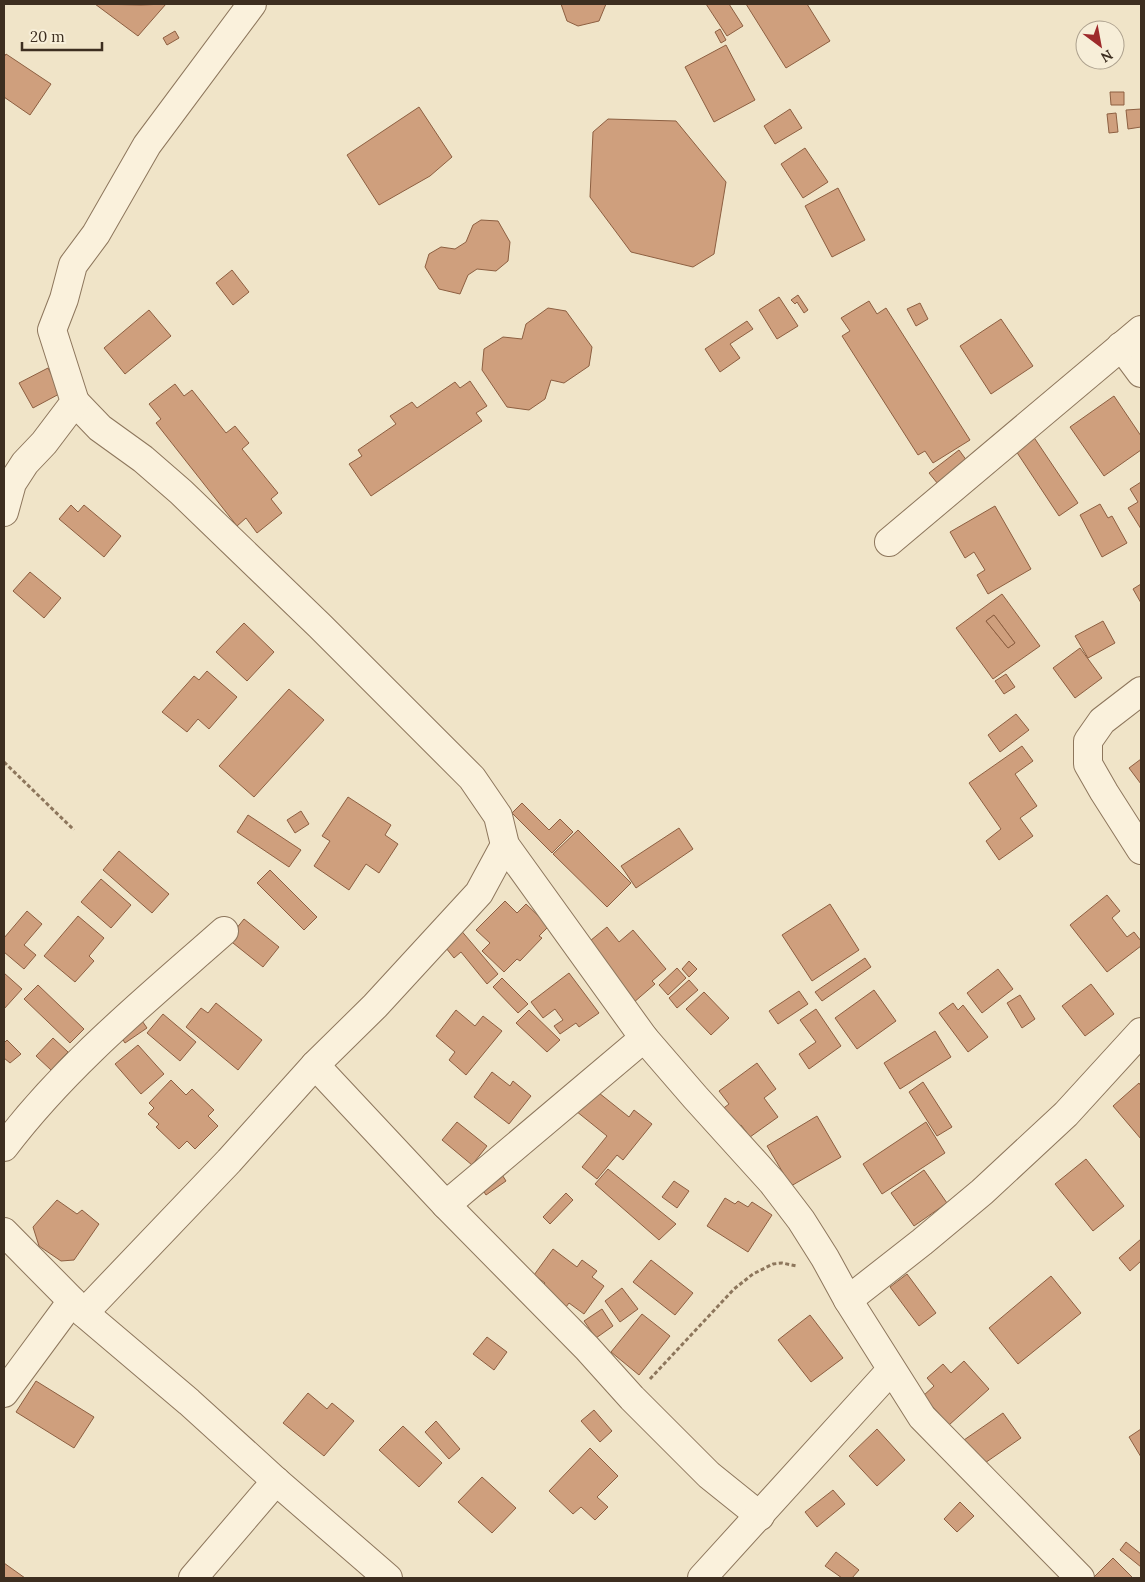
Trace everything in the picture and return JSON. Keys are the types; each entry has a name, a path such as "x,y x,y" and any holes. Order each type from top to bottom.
{"street":[{"path":"252,4 147,145 96,234 73,265 64,300 52,330 75,402 100,428 143,459 182,492 472,778 498,816 505,845 644,1038 772,1182 801,1220 848,1300 922,1417 1080,1578"},
{"path":"889,542 1131,338 1141,373"},
{"path":"4,512 12,483 75,402"},
{"path":"1141,690 1102,721 1088,741 1088,764 1141,850"},
{"path":"4,1393 78,1307 228,1161 315,1065 375,1006 479,893 505,845"},
{"path":"4,1147 49,1094 114,1027 224,932"},
{"path":"848,1300 982,1192 1066,1114 1141,1032"},
{"path":"446,1204 644,1038"},
{"path":"315,1065 446,1204 587,1348 632,1398 709,1475 760,1516"},
{"path":"4,1232 78,1307 190,1402 276,1481 388,1578"},
{"path":"702,1578 892,1370"},
{"path":"192,1578 276,1481"}],"path":[{"path":"4,762 74,830"},
{"path":"632,1398 734,1290 753,1274 773,1264 782,1263 834,1275"}],"building":[{"path":"95,4 141,5 166,4 138,36"},
{"path":"561,4 606,4 599,21 578,26 567,21"},
{"path":"706,4 729,4 743,26 727,36"},
{"path":"746,4 807,4 830,41 786,68"},
{"path":"720,29 726,40 721,43 715,32"},
{"path":"175,31 179,38 167,45 163,38"},
{"path":"726,45 755,100 714,122 685,67"},
{"path":"6,54 51,84 30,115 4,97 4,57"},
{"path":"1110,92 1124,92 1124,105 1111,105"},
{"path":"419,107 452,157 430,176 379,205 347,155"},
{"path":"790,109 802,128 775,144 764,126"},
{"path":"1141,109 1141,127 1128,129 1126,110"},
{"path":"1116,113 1118,132 1109,133 1107,114"},
{"path":"608,119 676,121 726,182 714,254 693,267 631,252 590,197 593,132"},
{"path":"805,148 828,182 803,198 781,164"},
{"path":"838,188 865,240 832,257 805,206"},
{"path":"481,220 498,221 510,242 508,261 496,271 477,269 468,275 460,294 439,289 425,267 429,254 441,247 455,249 466,242 473,225"},
{"path":"232,270 249,292 233,305 216,283"},
{"path":"798,295 808,310 804,313 797,302 795,304 791,300"},
{"path":"779,297 798,326 777,339 759,310"},
{"path":"869,301 877,314 886,308 970,440 933,463 925,451 918,455 842,336 850,331 841,318"},
{"path":"920,303 928,319 916,326 907,309"},
{"path":"548,308 566,311 592,347 589,366 564,383 551,380 545,399 529,410 507,407 482,370 484,349 503,337 522,339 526,324"},
{"path":"149,310 171,336 125,374 104,348"},
{"path":"1001,319 1033,366 991,394 960,346"},
{"path":"747,321 753,329 730,344 740,358 720,372 705,349"},
{"path":"48,368 61,393 33,408 19,383"},
{"path":"470,381 487,406 476,413 482,421 371,496 349,464 362,456 358,450 396,424 390,416 412,402 417,408 455,382 460,388"},
{"path":"175,384 184,396 192,390 226,433 235,426 249,443 242,449 278,493 271,499 282,513 257,533 246,518 237,526 156,423 161,419 149,404"},
{"path":"1114,396 1141,436 1141,450 1104,476 1070,427"},
{"path":"1033,436 1078,503 1059,516 1014,448"},
{"path":"959,450 967,461 938,484 929,473"},
{"path":"1141,482 1141,529 1128,508 1138,502 1130,489"},
{"path":"1100,504 1108,518 1112,516 1127,543 1102,557 1080,515"},
{"path":"71,505 78,512 84,505 121,536 104,557 59,519"},
{"path":"995,506 1031,569 988,594 977,575 985,570 974,552 965,558 950,532"},
{"path":"30,572 61,598 44,618 13,591"},
{"path":"1141,584 1141,603 1133,589"},
{"path":"1002,594 1040,646 993,679 956,628","holes":["994,615 1015,643 1008,648 986,621"]},
{"path":"994,615 1015,643 1008,648 986,621"},
{"path":"1103,621 1115,643 1088,658 1075,636"},
{"path":"244,623 274,652 247,681 216,652"},
{"path":"1080,648 1102,678 1075,698 1053,668"},
{"path":"207,671 237,697 209,729 198,719 187,732 162,712 194,676 199,680"},
{"path":"1006,674 1015,687 1004,694 995,681"},
{"path":"289,689 324,720 254,797 219,766"},
{"path":"1016,714 1029,730 1000,752 988,735"},
{"path":"1022,746 1033,761 1015,774 1037,806 1020,818 1033,836 999,860 986,841 1001,829 969,783"},
{"path":"1141,759 1141,784 1129,768"},
{"path":"348,797 391,825 385,835 398,844 379,873 366,864 349,890 314,866 330,841 322,836"},
{"path":"522,803 549,830 560,819 573,832 552,853 512,813"},
{"path":"301,811 309,824 295,833 287,820"},
{"path":"248,815 301,850 289,867 237,832"},
{"path":"679,828 693,849 636,888 621,866"},
{"path":"578,830 631,883 607,907 553,854"},
{"path":"119,851 169,894 152,913 103,870"},
{"path":"270,870 317,917 304,930 257,883"},
{"path":"101,879 131,905 111,928 81,902"},
{"path":"1107,895 1120,911 1112,918 1127,937 1134,932 1141,941 1141,946 1107,972 1070,925"},
{"path":"505,901 517,913 526,904 549,926 539,936 542,938 520,961 517,959 504,972 482,951 490,943 476,930"},
{"path":"830,904 859,950 812,981 782,935"},
{"path":"27,911 42,924 24,945 36,955 24,969 4,952 4,938"},
{"path":"78,916 104,938 89,956 94,961 75,982 44,956"},
{"path":"244,919 279,947 263,967 228,939"},
{"path":"607,927 619,942 633,930 666,969 652,981 655,984 633,1003 585,945"},
{"path":"459,928 498,974 487,984 461,952 454,958 442,943"},
{"path":"865,958 871,967 822,1001 815,992"},
{"path":"689,961 697,969 689,977 682,969"},
{"path":"677,968 686,978 668,995 659,985"},
{"path":"998,969 1013,989 982,1013 967,993"},
{"path":"4,973 22,989 4,1009"},
{"path":"569,973 599,1013 579,1027 576,1023 560,1034 554,1026 563,1020 555,1009 543,1018 531,1002"},
{"path":"502,978 528,1004 518,1013 493,987"},
{"path":"689,980 698,990 677,1008 669,998"},
{"path":"1091,984 1114,1014 1085,1036 1062,1006"},
{"path":"38,985 84,1029 70,1043 24,999"},
{"path":"874,990 896,1021 857,1049 835,1018"},
{"path":"799,991 808,1004 778,1024 769,1011"},
{"path":"704,992 729,1018 711,1035 686,1009"},
{"path":"1020,995 1035,1019 1022,1028 1007,1003"},
{"path":"216,1003 262,1040 238,1070 186,1027 201,1008 208,1013"},
{"path":"953,1003 958,1010 963,1005 988,1037 968,1052 939,1013"},
{"path":"816,1009 841,1046 809,1069 799,1054 816,1042 800,1020"},
{"path":"456,1010 475,1026 483,1016 502,1031 466,1075 449,1060 455,1052 436,1036"},
{"path":"529,1010 560,1040 547,1052 516,1023"},
{"path":"163,1014 196,1042 180,1061 147,1033"},
{"path":"138,1015 147,1028 125,1043 116,1029"},
{"path":"935,1031 951,1057 900,1089 884,1063"},
{"path":"53,1038 68,1052 51,1070 36,1056"},
{"path":"7,1040 21,1054 10,1063 4,1058 4,1043"},
{"path":"138,1045 164,1074 141,1094 115,1064"},
{"path":"757,1063 776,1089 764,1098 778,1117 750,1137 741,1125 731,1133 717,1113 729,1104 719,1091"},
{"path":"492,1072 510,1086 513,1081 531,1096 509,1124 474,1097"},
{"path":"171,1080 186,1095 192,1089 214,1110 208,1116 218,1126 195,1149 187,1141 179,1149 156,1127 159,1124 148,1114 154,1108 149,1103"},
{"path":"923,1082 952,1127 937,1136 909,1092"},
{"path":"1139,1083 1141,1086 1141,1139 1113,1106"},
{"path":"594,1089 629,1117 634,1110 652,1124 623,1160 617,1155 597,1179 582,1167 607,1136 576,1111"},
{"path":"817,1116 841,1157 791,1186 767,1146"},
{"path":"457,1122 487,1146 472,1165 442,1140"},
{"path":"926,1122 945,1153 882,1194 863,1164"},
{"path":"1086,1159 1124,1206 1093,1231 1055,1184"},
{"path":"608,1169 676,1224 659,1240 595,1184"},
{"path":"499,1170 506,1181 486,1195 479,1184"},
{"path":"924,1170 947,1203 914,1226 891,1193"},
{"path":"674,1181 689,1191 677,1208 662,1197"},
{"path":"566,1193 573,1200 550,1224 543,1217"},
{"path":"725,1198 735,1204 738,1201 748,1207 752,1202 772,1215 748,1252 707,1226"},
{"path":"57,1200 77,1214 82,1210 99,1224 74,1260 61,1261 39,1246 33,1227"},
{"path":"1141,1239 1141,1261 1130,1271 1119,1258"},
{"path":"553,1249 577,1267 582,1260 597,1271 592,1277 604,1286 584,1314 569,1303 566,1307 540,1289 545,1283 534,1275"},
{"path":"651,1260 693,1293 675,1315 633,1282"},
{"path":"907,1274 936,1313 919,1326 890,1287"},
{"path":"1051,1276 1081,1313 1018,1364 989,1328"},
{"path":"622,1288 638,1309 620,1322 605,1301"},
{"path":"602,1309 613,1326 596,1338 584,1321"},
{"path":"642,1314 670,1336 639,1375 611,1352"},
{"path":"810,1315 843,1358 811,1382 778,1340"},
{"path":"487,1337 507,1352 494,1370 473,1354"},
{"path":"964,1361 989,1389 949,1425 923,1396 934,1386 927,1378 943,1364 951,1373"},
{"path":"36,1381 94,1417 74,1448 16,1412"},
{"path":"308,1393 327,1409 332,1403 354,1421 324,1456 283,1423"},
{"path":"594,1410 612,1431 600,1442 581,1421"},
{"path":"1003,1413 1021,1438 982,1465 964,1440"},
{"path":"436,1421 460,1449 449,1459 425,1432"},
{"path":"403,1426 442,1463 419,1487 379,1450"},
{"path":"877,1429 905,1460 877,1486 849,1456"},
{"path":"1141,1429 1141,1457 1129,1437"},
{"path":"590,1448 618,1476 597,1497 608,1507 595,1520 581,1507 573,1514 549,1491"},
{"path":"482,1477 516,1508 492,1533 458,1502"},
{"path":"833,1490 845,1504 817,1527 805,1512"},
{"path":"960,1502 974,1516 957,1532 944,1519"},
{"path":"1126,1542 1141,1554 1141,1567 1120,1550"},
{"path":"836,1552 859,1570 852,1578 842,1578 825,1566"},
{"path":"1113,1558 1133,1578 1094,1577"},
{"path":"4,1563 25,1578 4,1578"}]}
